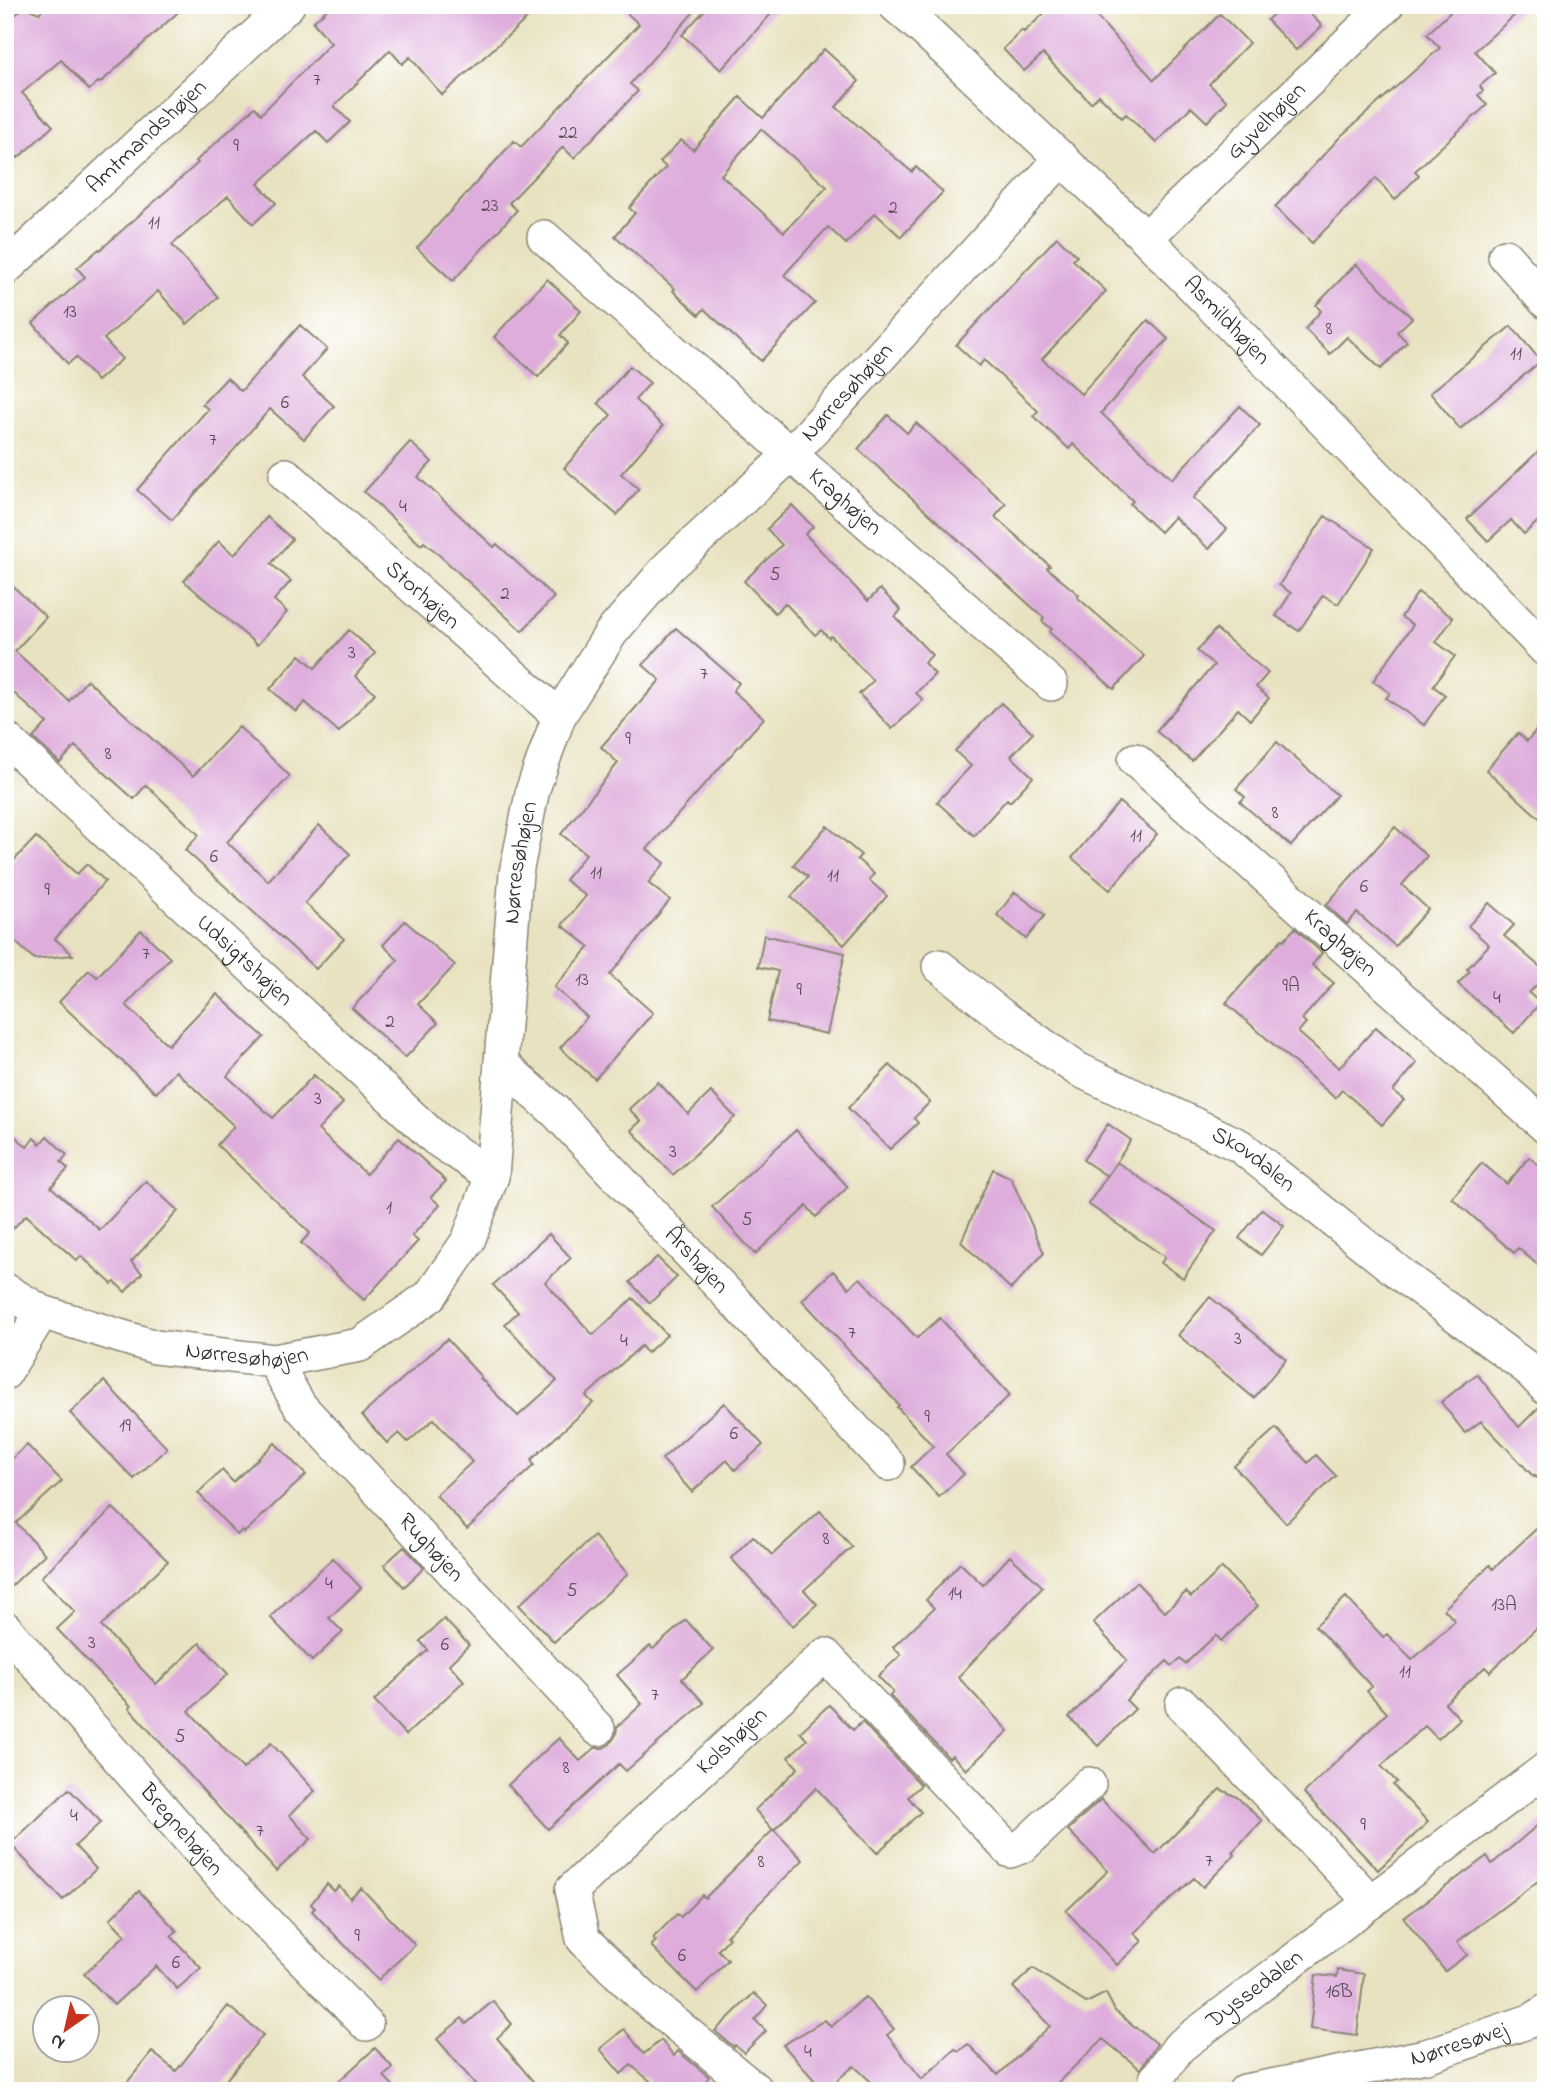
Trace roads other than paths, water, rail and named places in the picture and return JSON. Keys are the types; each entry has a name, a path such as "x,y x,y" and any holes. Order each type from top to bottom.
{"street":[{"name":"Amtmandshøjen","path":"5,268 288,5"},
{"name":"Asmildhøjen","path":"895,5 1146,238 1546,650"},
{"name":"Gyvelhøjen","path":"1146,238 1387,5"},
{"name":"Nørresøhøjen","path":"5,1290 42,1312 155,1347 274,1362 360,1345 430,1296 468,1241 492,1177 516,873 533,789 559,716 611,633 661,576 791,454 1062,158"},
{"name":"Kraghøjen","path":"544,237 1051,684"},
{"path":"1506,256 1546,302"},
{"name":"Storhøjen","path":"286,475 559,716"},
{"name":"Udsigtshøjen","path":"5,738 436,1139 492,1177"},
{"name":"Kraghøjen","path":"1135,760 1546,1127"},
{"name":"Skovdalen","path":"939,966 1002,1016 1077,1069 1240,1146 1407,1279 1527,1368 1546,1388"},
{"name":"Årshøjen","path":"501,1063 556,1112 888,1464"},
{"path":"5,1373 42,1312"},
{"name":"Rughøjen","path":"274,1362 300,1406 598,1729"},
{"name":"Bregnehøjen","path":"5,1628 222,1877 366,2024"},
{"name":"Kolshøjen","path":"757,2091 644,1998 583,1939 572,1890 825,1655 1010,1851 1023,1846 1089,1784"},
{"path":"1182,1704 1371,1902"},
{"name":"Dyssedalen","path":"1159,2091 1156,2078 1179,2047 1546,1769"},
{"name":"Nørresøvej","path":"1245,2091 1426,2056 1533,2020 1546,2011"}]}
